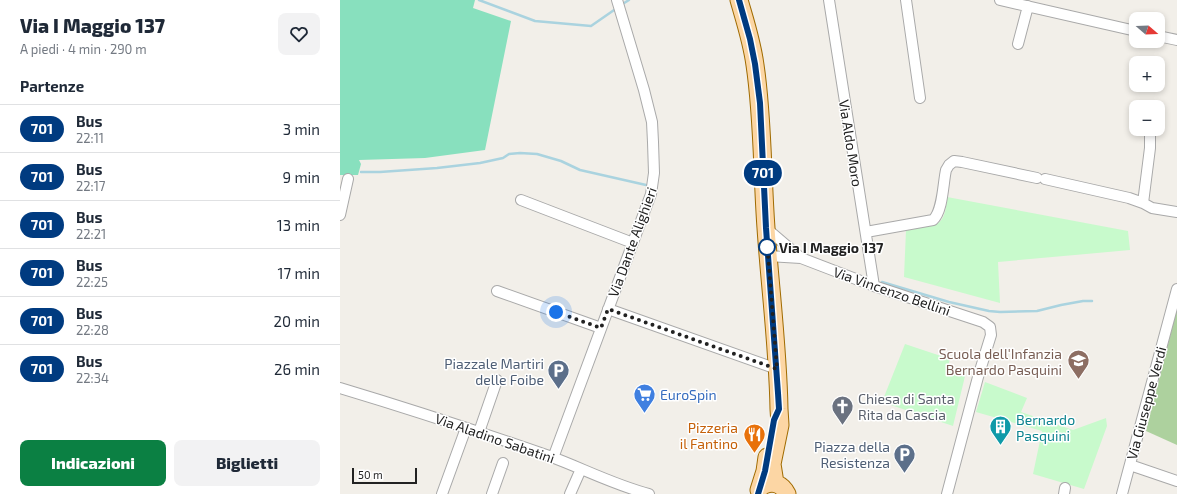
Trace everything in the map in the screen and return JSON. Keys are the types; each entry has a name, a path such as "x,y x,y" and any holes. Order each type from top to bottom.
{"main road":[{"path":"739,0 750,39 760,103 766,228 777,369 780,425 772,464 770,490"}],"street":[{"name":"Via Dante Alighieri","path":"553,458 653,187 654,142 652,122 624,20 617,0"},
{"name":"Via Aldo Moro","path":"829,0 874,286"},
{"path":"906,0 920,98"},
{"path":"1000,0 1129,29"},
{"path":"1018,44 1028,6"},
{"path":"1165,37 1177,40"},
{"path":"1143,203 1150,148 1150,136"},
{"path":"866,232 933,220 940,210 946,170 954,161 1041,178 1129,198 1152,208 1177,212"},
{"path":"340,215 348,179"},
{"path":"521,200 633,243"},
{"path":"766,228 801,258"},
{"name":"Via Vincenzo Bellini","path":"768,256 801,258 874,286 983,322 990,327 991,335 978,377 947,494"},
{"name":"Via Giuseppe Verdi","path":"1122,494 1177,289"},
{"path":"497,291 601,328"},
{"path":"608,309 777,369"},
{"path":"479,432 497,380"},
{"name":"Via Aladino Sabatini","path":"340,388 479,432 553,458 634,492 648,494"},
{"path":"442,494 466,428"},
{"path":"492,494 503,463"},
{"path":"1130,465 1177,481"},
{"path":"570,494 581,469"}],"green space":[{"path":"340,0 475,0 473,8 511,21 485,150 425,158 359,160 361,164 358,175 340,175"},
{"path":"947,197 1128,231 1130,250 998,262 1000,303 904,277 906,230 937,224 940,222 946,208"},
{"path":"1177,309 1177,445 1146,431"},
{"path":"905,344 950,359 948,366 966,372 953,426 882,402"},
{"path":"985,382 1027,398 1021,412 1073,430 1106,418 1107,426 1084,489 1033,474 1042,431 976,412"}],"waterway":[{"path":"479,0 535,21 591,26 617,8"},
{"path":"621,5 629,0"},
{"path":"361,172 437,168 480,163 503,158 509,154 520,153 537,154 561,161 580,170 646,185"},
{"path":"882,282 949,302 1000,312 1037,311 1061,305 1092,301"}],"bus line":[{"name":"701","path":"739,0 750,39 760,103 766,228 775,332 779,409 774,420 765,471 758,494"}],"place":[{"name":"Via I Maggio 137","path":"767,247"},
{"name":"Scuola dell'Infanzia Bernardo Pasquini","path":"1078,380"},
{"name":"Piazzale Martiri delle Foibe","path":"559,390"},
{"name":"EuroSpin","path":"645,414"},
{"name":"Chiesa di Santa Rita da Cascia","path":"843,426"},
{"name":"Bernardo Pasquini","path":"1001,446"},
{"name":"Pizzeria il Fantino","path":"754,454"},
{"name":"Piazza della Resistenza","path":"905,474"}],"route":[{"path":"556,312 601,328 608,309 777,369 767,242 767,247"}]}
